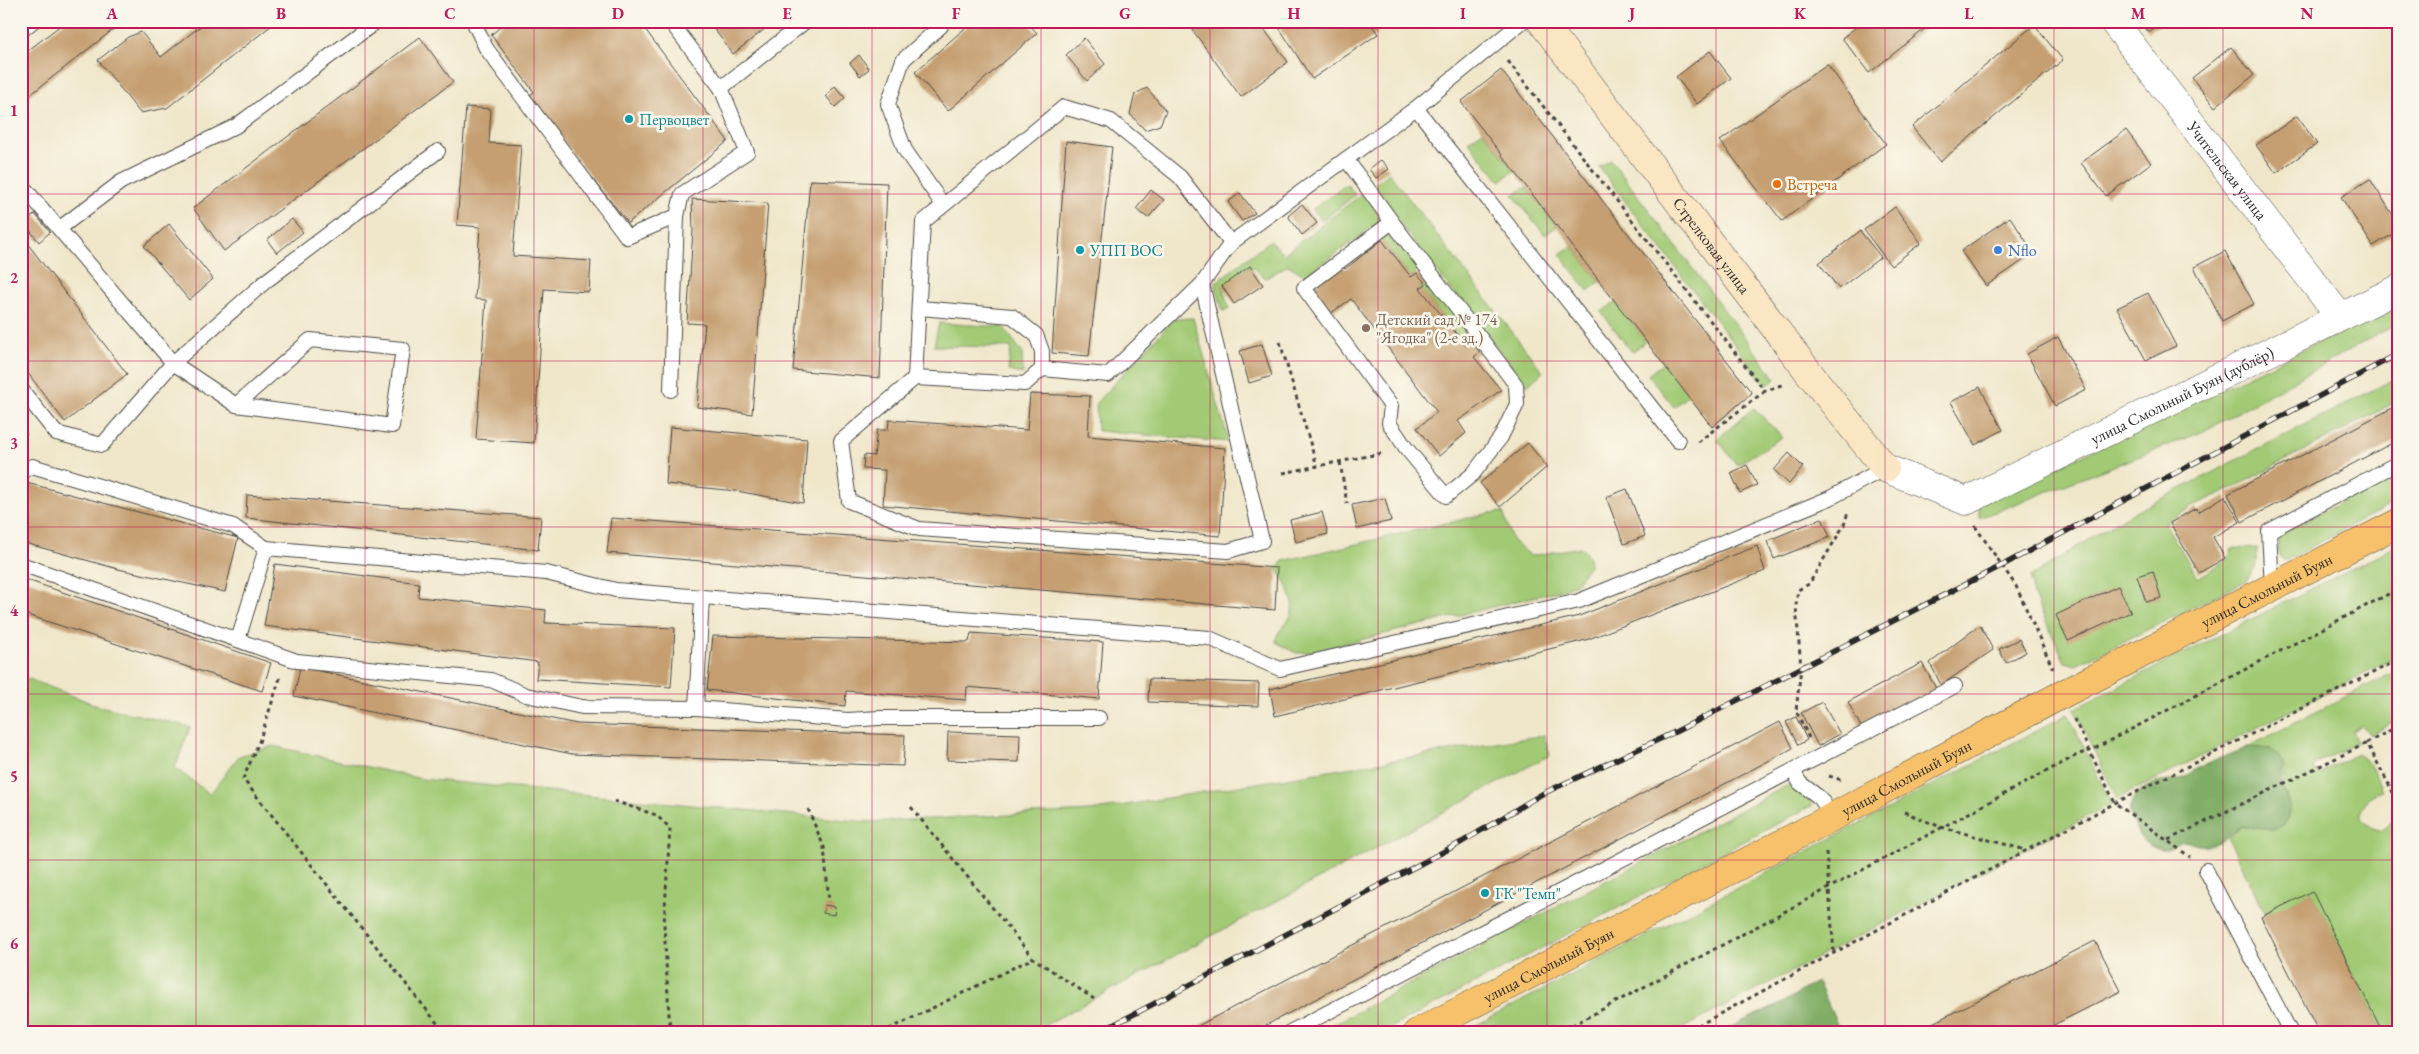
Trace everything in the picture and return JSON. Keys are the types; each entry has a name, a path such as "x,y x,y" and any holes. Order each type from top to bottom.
{"main road":[{"name":"улица Смольный Буян","path":"1416,1033 1833,817 2063,694 2398,523"}],"street":[{"name":"Стрелковая улица","path":"1541,21 1810,374 1885,468"},
{"name":"Учительская улица","path":"2114,21 2340,318"},
{"name":"улица Смольный Буян (дублёр)","path":"1970,513 2398,288"},
{"path":"1885,468 1970,513"}],"lane":[{"path":"21,30 33,21"},
{"path":"60,228 121,182 236,126 377,21"},
{"path":"478,21 475,25 486,48 627,237 677,216"},
{"path":"670,21 721,88 747,152 682,194 677,216 671,390"},
{"path":"721,88 806,21"},
{"path":"1202,284 1262,541 1228,551 919,529 849,502 841,441 915,378 1025,384 1042,369 1108,375 1202,284 1230,243 1416,108 1524,21"},
{"path":"941,26 903,60 888,104 905,150 942,205"},
{"path":"915,378 924,222 942,205 1064,107 1111,121 1150,152 1180,177 1230,243"},
{"path":"1416,108 1678,441"},
{"path":"21,389 56,433 102,445 173,363 266,281 438,151"},
{"path":"1346,159 1516,385 1517,404 1501,437 1473,474 1446,496 1406,448 1389,422 1391,406 1304,288 1392,222"},
{"path":"21,184 173,363 236,405 392,426 402,349 310,340 236,405"},
{"path":"920,308 1012,316 1036,335 1042,351 1042,369"},
{"path":"2272,588 2269,531 2398,463"},
{"path":"21,472 32,466 233,526 266,548 546,572 616,590 1208,638 1280,669 1579,601 1830,498 1885,468"},
{"path":"238,640 266,548"},
{"path":"21,564 297,661 491,680 526,695 582,707 696,708 848,720 889,718 1099,718"},
{"path":"696,708 702,598"},
{"path":"1288,1033 1955,686"},
{"path":"1795,770 1800,783 1820,798 1833,817"},
{"path":"2206,870 2291,1033"}],"path":[{"path":"1495,44 1765,391"},
{"path":"1280,342 1317,466"},
{"path":"1678,441 1701,442 1765,391 1810,374"},
{"path":"1283,473 1406,448"},
{"path":"1340,462 1347,504"},
{"path":"1795,770 1813,745 1796,711 1801,668 1796,606 1798,590 1808,584 1844,525 1858,483"},
{"path":"1970,513 2016,586 2057,676"},
{"path":"1558,1033 2079,754 2090,751 2398,589"},
{"path":"287,658 259,742 243,779 445,1033"},
{"path":"1684,1033 2115,803 2398,660"},
{"path":"2073,717 2115,803 2168,840 2206,870"},
{"path":"2168,840 2398,726"},
{"path":"2367,743 2398,802"},
{"path":"614,801 656,815 670,828 664,924 670,1033"},
{"path":"911,807 1033,958 1094,999"},
{"path":"808,809 824,848 829,902"},
{"path":"1900,810 1941,827 2026,850"},
{"path":"1826,851 1834,953"},
{"path":"882,1033 1033,958"}],"green space":[{"path":"1483,131 1514,171 1500,181 1468,141"},
{"path":"1611,160 1776,379 1766,386 1599,167"},
{"path":"1389,173 1543,372 1527,386 1371,187"},
{"path":"1347,184 1355,195 1322,221 1313,209"},
{"path":"1526,187 1557,226 1545,235 1513,195"},
{"path":"1363,193 1383,219 1306,276 1288,265 1266,278 1250,266 1222,286 1229,308 1223,311 1215,283 1270,241 1284,254"},
{"path":"1393,230 1420,268 1411,277 1378,236"},
{"path":"1572,246 1600,282 1588,291 1560,254"},
{"path":"1430,281 1474,339 1466,346 1420,288"},
{"path":"1616,302 1646,341 1632,352 1601,312"},
{"path":"2398,305 2398,323 2202,432 1979,518 1979,504"},
{"path":"1193,318 1229,442 1097,431 1096,403 1174,319"},
{"path":"939,323 1003,327 1022,352 1023,374 1008,371 1011,347 934,346"},
{"path":"1663,363 1688,395 1674,407 1648,375"},
{"path":"2398,377 2398,401 2225,492 2197,504 2165,523 2198,578 2228,559 2232,548 2258,549 2255,568 2246,581 2076,665 2065,662 2034,596 2030,577 2114,523"},
{"path":"1754,408 1782,437 1737,465 1717,439"},
{"path":"2398,473 2398,501 2285,561 2279,556 2278,535"},
{"path":"1503,512 1512,540 1531,556 1581,547 1589,557 1590,564 1575,584 1561,590 1312,652 1296,653 1276,642 1279,632 1292,613 1290,593 1277,568 1283,561 1490,513"},
{"path":"2398,545 2398,656 2117,799 2074,709"},
{"path":"2398,670 2398,718 2370,735 2362,725 2352,731 2357,743 2315,764 2314,769 2320,773 2357,754 2371,764 2382,790 2368,797 2361,811 2361,819 2373,828 2380,830 2392,821 2398,820 2398,1033 2383,1033 2312,892 2266,915 2228,838 2242,826 2252,827 2287,798 2283,785 2286,771 2250,747 2238,752"},
{"path":"21,676 99,706 190,727 175,768 210,794 239,756 273,746 422,779 868,822 1090,811 1544,735 1550,755 1030,1033 21,1033"},
{"path":"2068,714 2111,804 1674,1033 1461,1033"},
{"path":"2250,747 2271,749 2279,756 2285,766 2281,782 2289,807 2285,823 2273,829 2242,826 2217,843 2205,845 2183,842 2163,850 2145,843 2134,826 2130,810 2136,795 2146,787 2156,783 2180,779 2200,767"},
{"path":"1788,785 1800,791 1813,805 1381,1033 1317,1033"},
{"path":"1818,982 1841,1033 1722,1033 1771,1009"},
{"path":"2202,1028 2208,1033 2173,1033 2181,1030"}],"building":[{"path":"66,21 124,21 21,102 21,56"},
{"path":"207,21 277,21 167,108 140,113 98,60 128,37 141,32 161,57"},
{"name":"Первоцвет","path":"507,21 639,21 728,141 628,223 528,97 534,92 491,35"},
{"path":"708,21 775,21 733,54"},
{"path":"973,21 1026,21 1037,33 948,111 915,72"},
{"path":"1186,21 1258,21 1288,62 1241,97"},
{"path":"1275,21 1369,21 1378,34 1312,79"},
{"path":"1864,21 1935,21 1869,73 1842,38"},
{"path":"2143,21 2167,21 2148,32"},
{"path":"2034,25 2063,60 1940,162 1912,127"},
{"path":"420,37 453,82 224,251 193,208"},
{"path":"1084,38 1105,64 1087,81 1066,55"},
{"path":"2231,47 2254,75 2215,107 2192,78"},
{"path":"1710,51 1731,78 1697,104 1676,77"},
{"path":"859,55 869,69 860,76 850,63"},
{"path":"1827,64 1886,144 1782,221 1720,141"},
{"path":"1501,70 1752,393 1712,427 1461,102"},
{"path":"835,86 845,98 835,107 826,96"},
{"path":"1147,88 1166,111 1160,125 1145,130 1130,114 1135,94"},
{"path":"466,107 491,109 489,143 521,145 513,256 591,261 589,292 544,289 534,443 476,439 486,300 475,299 480,227 457,225"},
{"path":"2297,116 2317,144 2276,173 2256,145"},
{"path":"2126,130 2151,163 2106,196 2081,163"},
{"name":"УПП ВОС","path":"1066,141 1112,147 1089,356 1052,353"},
{"path":"1381,160 1389,169 1376,178 1369,169"},
{"path":"2370,179 2398,223 2398,231 2373,246 2341,197"},
{"path":"810,180 887,183 880,378 793,370"},
{"path":"1151,190 1164,200 1148,218 1136,209"},
{"path":"1240,193 1255,213 1242,221 1228,202"},
{"path":"692,199 768,203 752,414 697,407 705,324 687,323 693,230"},
{"path":"1302,204 1317,223 1302,235 1288,216"},
{"path":"1895,207 1921,243 1891,266 1864,230"},
{"path":"35,214 50,232 39,242 24,223"},
{"path":"2010,217 2034,253 1986,286 1961,251"},
{"path":"292,219 303,232 277,253 267,240"},
{"path":"169,224 213,279 189,300 144,246"},
{"path":"1860,231 1881,257 1839,289 1819,263"},
{"path":"21,235 127,374 65,422 21,364"},
{"path":"1382,240 1411,277 1417,273 1426,284 1420,288 1466,346 1471,342 1480,352 1474,357 1501,390 1458,421 1466,433 1439,456 1417,428 1437,412 1351,299 1331,313 1311,288 1341,264 1345,269"},
{"path":"2225,251 2254,304 2222,321 2194,267"},
{"path":"1250,266 1263,285 1234,304 1222,286"},
{"path":"2148,293 2176,346 2146,360 2117,308"},
{"path":"2058,337 2086,390 2055,406 2027,354"},
{"path":"1262,344 1272,376 1249,383 1240,351"},
{"path":"1980,387 2003,430 1975,445 1951,402"},
{"path":"1030,394 1090,396 1088,436 1225,448 1220,536 883,505 885,470 863,469 864,455 874,456 877,430 888,430 889,420 1027,430"},
{"path":"2398,405 2398,440 2242,522 2228,494"},
{"path":"21,426 27,434 21,439"},
{"path":"670,427 807,439 803,503 736,491 666,484"},
{"path":"1528,443 1547,467 1500,507 1480,483"},
{"path":"1789,453 1803,467 1789,484 1774,470"},
{"path":"1747,465 1757,485 1740,493 1731,473"},
{"path":"23,482 238,538 225,592 118,569 21,542"},
{"path":"1627,489 1645,536 1624,544 1606,497"},
{"path":"247,495 541,517 538,550 246,518"},
{"path":"2225,496 2240,522 2213,537 2225,558 2199,573 2170,523 2196,508 2198,512"},
{"path":"1385,498 1391,521 1357,529 1352,505"},
{"path":"1322,512 1328,534 1296,542 1290,520"},
{"path":"611,518 1277,568 1275,610 607,553"},
{"path":"1822,518 1830,537 1774,559 1767,541"},
{"path":"1757,546 1765,571 1586,640 1275,716 1270,689 1579,616"},
{"path":"275,564 419,583 418,597 546,610 545,623 675,628 671,687 536,679 538,662 264,626"},
{"path":"2153,571 2161,598 2146,602 2137,576"},
{"path":"21,578 271,663 262,691 21,613"},
{"path":"2118,586 2131,612 2068,641 2056,615"},
{"path":"1980,625 1993,650 1941,685 1930,663"},
{"path":"971,633 1103,642 1099,699 967,687 966,700 846,691 845,706 707,690 713,636 969,642"},
{"path":"2019,639 2026,652 2006,663 1999,649"},
{"path":"1922,663 1937,690 1862,729 1848,702"},
{"path":"300,667 577,724 905,735 903,766 572,754 294,696"},
{"path":"1149,679 1259,683 1258,706 1148,702"},
{"path":"1822,702 1840,734 1818,746 1801,713"},
{"path":"1796,717 1807,740 1798,745 1786,722"},
{"name":"ГК \"Темп\"","path":"1780,722 1793,748 1251,1033 1184,1033"},
{"path":"948,732 1020,734 1019,762 947,760"},
{"path":"2312,891 2383,1033 2319,1033 2261,917"},
{"path":"825,905 835,907 834,915 823,913"},
{"path":"2095,941 2121,991 2038,1033 1913,1033"}],"railway":[{"path":"1098,1033 1462,842 1542,794 1677,731 2003,565 2398,354"}],"place":[{"name":"Первоцвет","path":"629,119"},
{"name":"Встреча","path":"1777,184"},
{"name":"УПП ВОС","path":"1080,250"},
{"name":"Nflo","path":"1998,250"},
{"name":"Детский сад № 174 \"Ягодка\" (2-е зд.)","path":"1366,328"},
{"name":"ГК \"Темп\"","path":"1485,893"}]}
